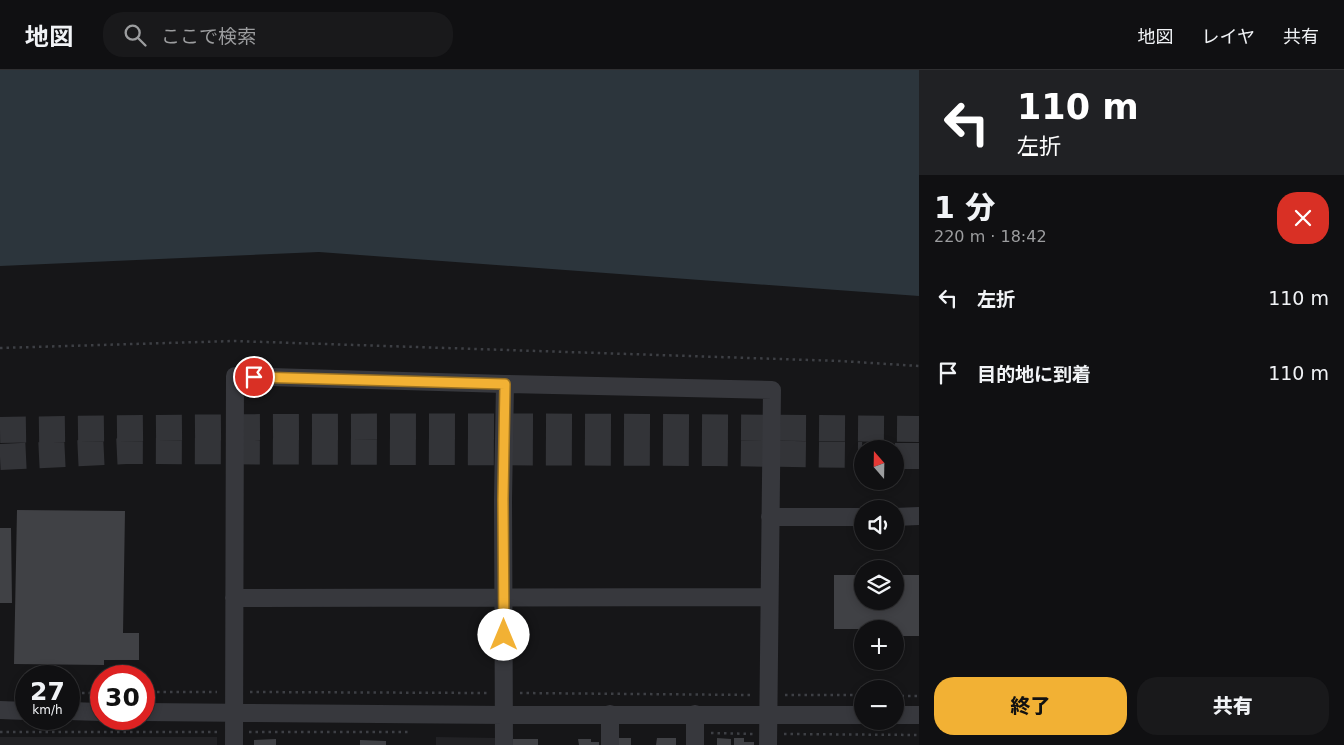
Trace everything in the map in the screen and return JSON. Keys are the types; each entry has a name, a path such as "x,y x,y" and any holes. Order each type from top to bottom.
{"street":[{"path":"234,738 235,376 772,390 768,740"},
{"path":"504,745 503,499 505,384"},
{"path":"904,516 919,516"},
{"path":"770,517 854,517"},
{"path":"234,598 770,597"},
{"path":"0,710 15,711"},
{"path":"155,712 854,715"},
{"path":"610,714 610,745"},
{"path":"695,714 695,739"},
{"path":"904,715 919,715"}],"path":[{"path":"0,348 234,341 840,361 919,366"},
{"path":"904,696 919,696"},
{"path":"0,732 234,738 417,732"},
{"path":"695,739 768,740 919,734"}],"shaded area":[{"path":"0,70 919,70 919,296 319,252 0,266"},
{"path":"0,737 217,737 217,745 0,745"},
{"path":"436,737 497,738 497,745 436,745"}],"building":[{"path":"17,510 125,511 123,633 139,633 139,660 104,660 104,665 14,664"},
{"path":"0,528 11,528 12,603 0,603"},
{"path":"834,575 854,575 854,610 904,610 904,575 919,575 919,636 904,636 904,620 854,620 854,629 834,629"},
{"path":"618,738 631,738 631,745 618,745"},
{"path":"657,738 676,738 676,745 656,745"},
{"path":"717,738 731,739 731,745 717,745"},
{"path":"734,738 744,738 744,742 754,742 754,745 734,745"},
{"path":"276,739 276,745 254,745 254,740"},
{"path":"513,739 538,739 538,745 513,745"},
{"path":"578,739 591,739 591,742 599,742 599,745 579,745"},
{"path":"360,740 386,741 386,745 360,745"}],"tunnel":[{"path":"0,430 460,426 919,429"},
{"path":"0,457 126,451 854,455"},
{"path":"904,456 919,456"}],"route":[{"path":"254,377 505,384 503,499 504,635"}]}
